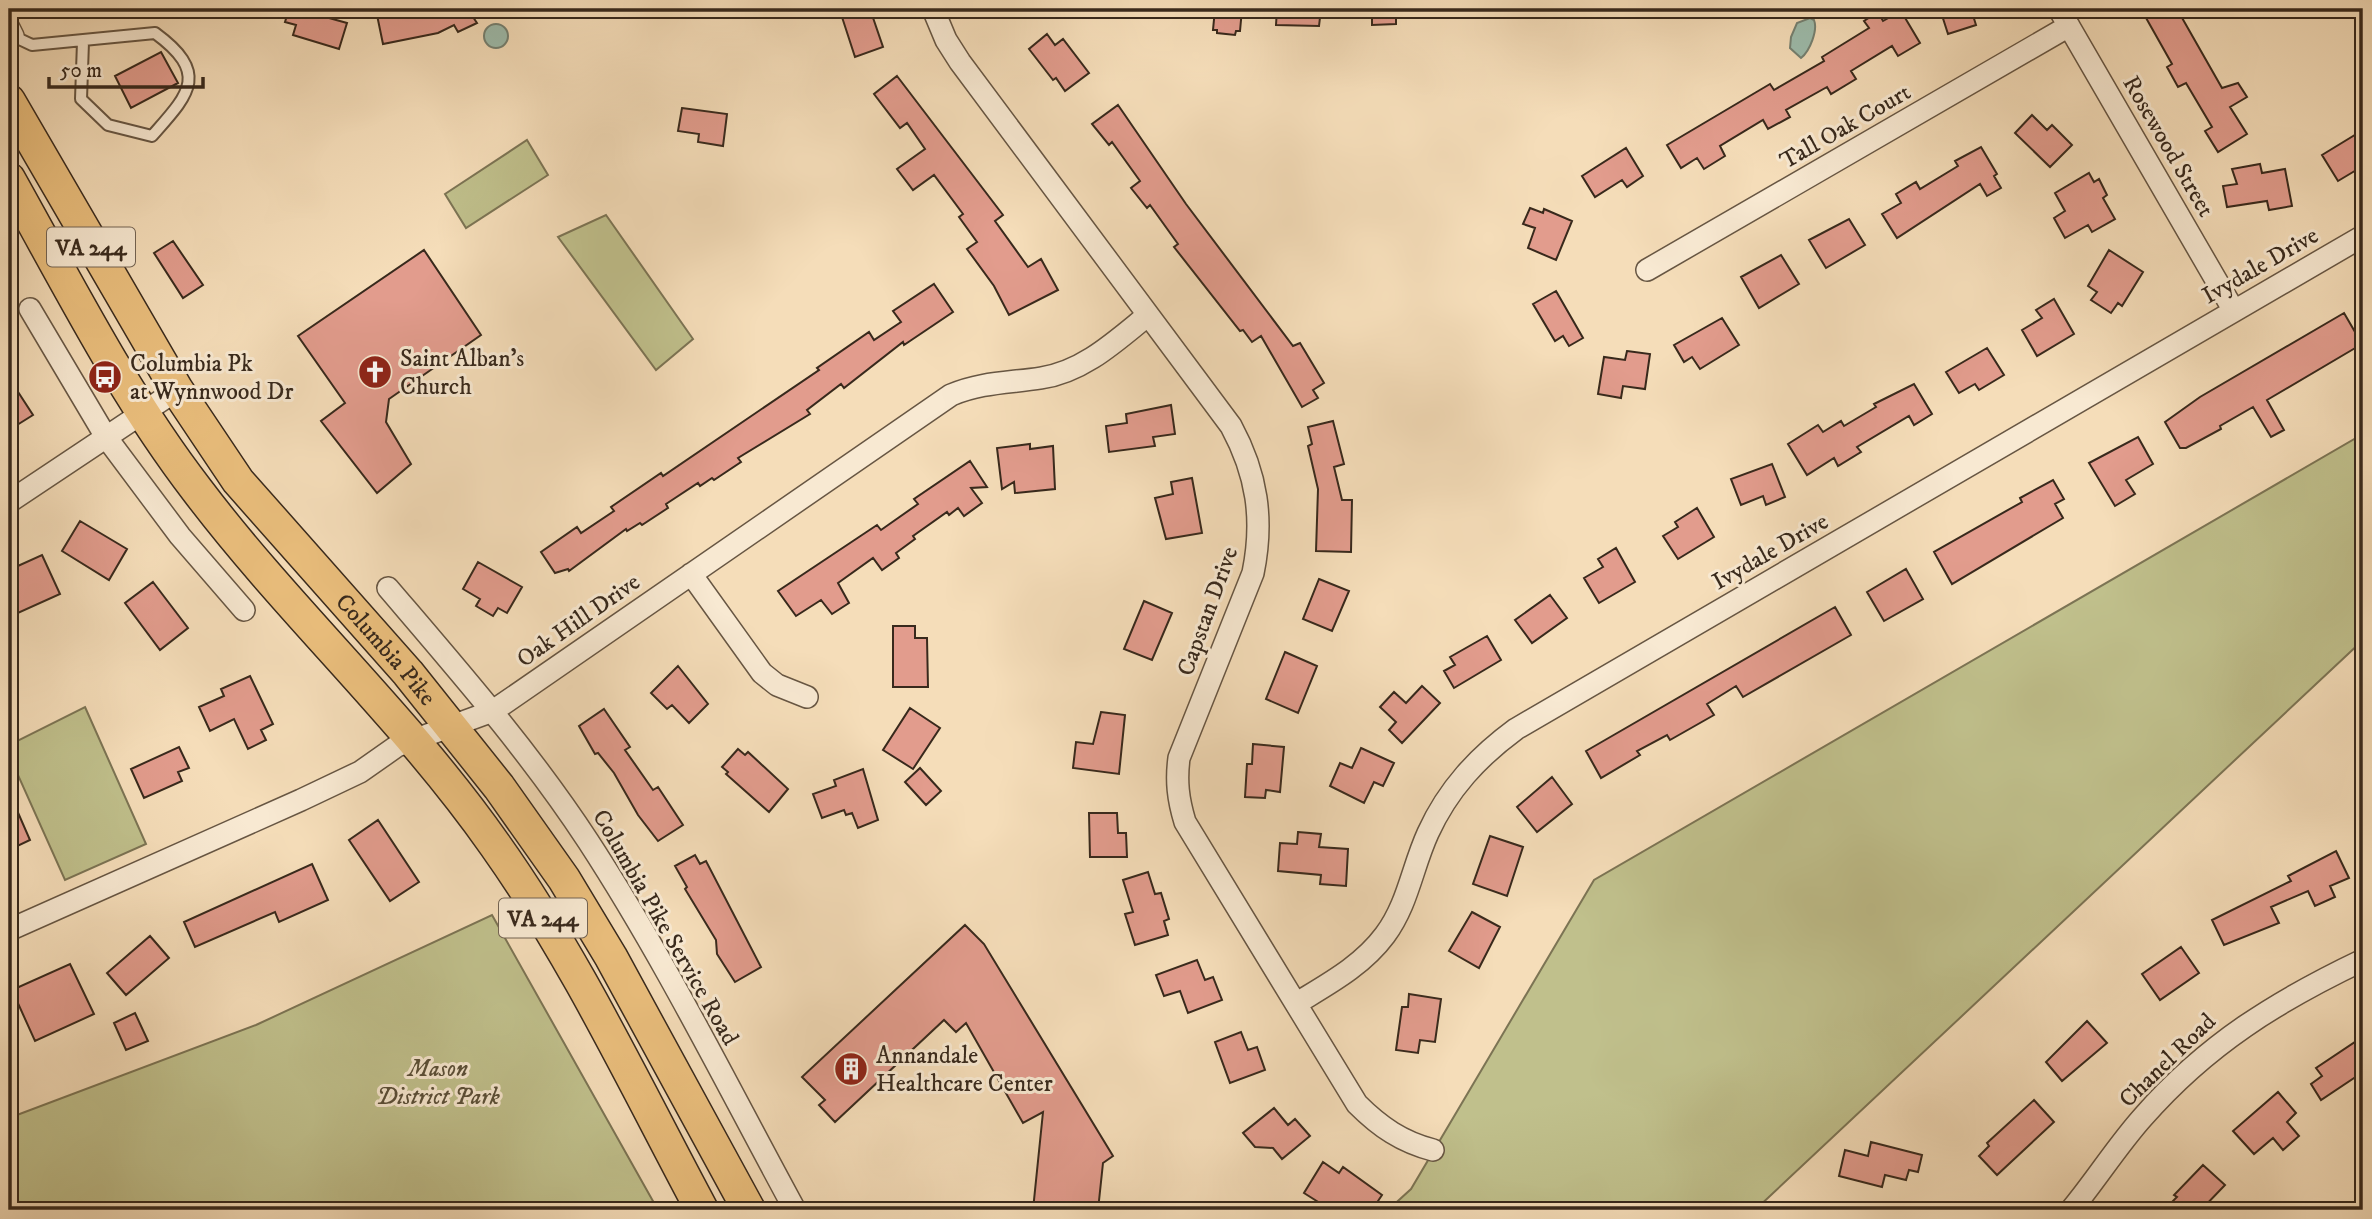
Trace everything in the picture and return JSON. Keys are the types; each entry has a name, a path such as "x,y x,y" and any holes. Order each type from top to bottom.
{"main road":[{"name":"Columbia Pike","path":"9,101 177,390 238,481 408,673 499,787 564,879 611,957 748,1210"},
{"name":"Columbia Pike","path":"9,179 143,412 197,490 241,546 412,739 494,843 544,919 702,1210"},
{"path":"685,1178 693,1210"}],"street":[{"name":"Capstan Drive","path":"933,9 946,40 960,62 1231,426 1245,451 1260,516 1259,544 1253,572 1180,758 1176,779 1178,801 1185,822 1357,1104 1375,1122 1396,1137 1433,1150"},
{"name":"Tall Oak Court","path":"1647,270 2064,17"},
{"name":"Rosewood Street","path":"2064,17 2234,310"},
{"name":"Ivydale Drive","path":"1297,1003 1362,960 1384,936 1408,896 1428,834 1444,803 1465,774 1490,749 1516,729 2363,236"},
{"path":"30,309 106,437 180,536 244,610"},
{"name":"Oak Hill Drive","path":"9,930 301,800 360,772 412,739 493,711 951,395 973,385 1042,378 1066,371 1098,354 1148,315"},
{"path":"9,502 177,390"},
{"path":"691,574 762,673 777,685 807,697"},
{"name":"Columbia Pike Service Road","path":"388,588 532,760 628,904 795,1210"},
{"name":"Chanel Road","path":"2071,1210 2141,1118 2209,1051 2246,1023 2302,989 2363,960"}],"lane":[{"path":"11,32 33,45 155,33 175,48 189,74 187,95 152,136 108,125 81,99 83,42"}],"green space":[{"path":"527,140 548,175 466,228 445,194"},
{"path":"606,215 693,339 656,370 558,237"},
{"path":"2363,434 2363,640 1755,1210 1388,1210 1411,1189 1594,880"},
{"path":"85,707 146,844 65,880 9,755 9,745"},
{"name":"Mason District Park","path":"492,915 658,1210 9,1210 9,1118 256,1025"}],"shaded area":[{"path":"1810,18 1815,24 1814,35 1801,58 1790,48 1791,37 1797,23"},
{"path":"496,24 505,27 508,36 505,45 496,48 487,45 484,36 487,27"}],"building":[{"path":"289,9 319,9 330,12 329,18 347,23 339,49 293,35 296,25 285,22"},
{"path":"407,9 492,9 473,17 477,23 458,32 454,25 438,33 383,44 377,15"},
{"path":"857,9 870,9 883,47 855,57 841,14"},
{"path":"1215,9 1242,9 1240,31 1236,31 1235,35 1213,30"},
{"path":"1277,9 1321,9 1319,26 1276,25"},
{"path":"1372,9 1396,9 1396,24 1372,25"},
{"path":"1940,9 1971,9 1976,25 1948,34"},
{"path":"2141,9 2177,9 2222,88 2238,83 2247,97 2230,107 2247,134 2218,152 2205,131 2212,127 2186,83 2178,87 2167,67 2172,64"},
{"path":"1901,11 1920,43 1898,56 1892,46 1851,71 1856,79 1831,94 1827,87 1786,110 1790,117 1768,129 1763,120 1720,146 1725,156 1704,169 1697,158 1681,168 1667,145 1770,84 1774,90 1824,61 1822,57 1869,28 1864,21 1878,12 1883,21"},
{"path":"1047,34 1055,45 1063,39 1089,73 1065,91 1029,49"},
{"path":"161,52 178,83 131,108 115,76"},
{"path":"897,76 1003,215 995,221 1028,267 1041,259 1058,290 1009,315 994,286 967,249 977,242 959,217 963,214 934,175 913,190 897,169 925,149 907,123 900,128 874,94"},
{"path":"1118,105 1186,204 1293,346 1300,343 1324,383 1313,390 1318,398 1302,407 1261,336 1252,342 1243,330 1240,331 1174,247 1178,244 1150,205 1147,208 1131,188 1140,181 1112,142 1109,145 1092,124"},
{"path":"682,108 727,114 723,146 698,142 699,134 678,131"},
{"path":"2032,115 2047,130 2052,125 2072,145 2050,167 2015,133"},
{"path":"2363,130 2363,166 2338,181 2322,155"},
{"path":"1981,147 1997,174 1994,176 2001,188 1987,196 1980,184 1897,238 1882,214 1901,203 1896,194 1916,182 1920,189 1958,166 1955,161"},
{"path":"1626,148 1643,176 1627,187 1622,180 1595,197 1582,176"},
{"path":"2260,164 2262,173 2285,169 2292,206 2269,210 2267,201 2227,207 2223,186 2237,184 2232,169"},
{"path":"2089,173 2094,182 2099,179 2107,195 2103,198 2115,219 2092,232 2088,225 2065,238 2054,218 2065,211 2055,193"},
{"path":"1530,208 1543,213 1544,209 1572,221 1556,260 1528,248 1535,228 1523,224"},
{"path":"1849,219 1865,245 1826,268 1809,240"},
{"path":"173,241 203,285 183,298 154,253"},
{"name":"Saint Alban's Church","path":"424,250 481,335 389,399 386,422 411,464 377,493 321,421 345,403 298,336"},
{"path":"2109,250 2143,272 2122,306 2118,303 2111,313 2091,300 2097,292 2088,286"},
{"path":"1781,255 1799,284 1759,308 1741,277"},
{"path":"934,284 953,312 904,345 903,342 844,388 841,384 807,410 810,414 738,458 741,462 714,480 712,478 700,486 698,483 666,504 668,508 642,525 640,523 627,531 626,529 569,571 568,569 555,573 541,552 577,527 581,533 614,511 611,507 661,473 663,476 819,370 817,368 869,332 874,340 901,322 893,311"},
{"path":"1556,291 1583,338 1569,346 1563,336 1555,341 1533,304"},
{"path":"2054,299 2074,334 2037,356 2022,330 2042,318 2036,310"},
{"path":"2344,313 2362,344 2267,400 2284,430 2271,437 2253,407 2220,426 2221,429 2186,448 2180,448 2165,422 2200,397"},
{"path":"1722,318 1739,345 1700,369 1692,357 1684,362 1674,345"},
{"path":"1987,348 2004,375 1979,390 1975,384 1959,393 1946,372"},
{"path":"1627,351 1650,354 1645,389 1623,386 1621,398 1598,394 1604,357 1625,360"},
{"path":"9,378 33,415 9,430"},
{"path":"1914,384 1932,414 1914,425 1909,416 1857,447 1861,452 1838,466 1834,458 1807,475 1788,444 1818,425 1823,432 1841,421 1844,426 1876,407 1874,404"},
{"path":"1171,405 1175,434 1153,437 1155,446 1109,452 1106,426 1127,423 1126,414"},
{"path":"1333,421 1344,464 1334,467 1342,500 1352,500 1351,552 1316,551 1318,489 1308,446 1312,444 1308,427"},
{"path":"2138,437 2153,464 2126,480 2135,494 2115,506 2089,463"},
{"path":"1030,444 1030,449 1053,446 1055,489 1015,493 1014,482 1002,489 997,448"},
{"path":"970,461 987,487 971,488 982,503 964,516 958,508 949,515 947,512 913,536 915,539 896,553 899,558 882,570 873,558 838,583 849,603 832,614 821,600 796,616 778,591 877,525 881,530 918,504 914,499"},
{"path":"1772,464 1785,497 1766,505 1763,496 1741,505 1731,479"},
{"path":"1192,478 1202,533 1166,539 1155,498 1173,494 1171,482"},
{"path":"2053,480 2064,499 2055,504 2063,518 1952,584 1934,552 2022,502 2020,498"},
{"path":"1697,508 1714,537 1678,559 1663,536 1678,527 1675,522"},
{"path":"80,521 127,549 109,580 62,551"},
{"path":"1616,548 1635,582 1599,603 1584,578 1603,567 1598,559"},
{"path":"42,555 60,594 9,617 9,570"},
{"path":"478,562 522,587 507,613 498,608 493,616 476,606 480,599 463,589"},
{"path":"1906,569 1923,599 1884,621 1867,592"},
{"path":"1319,579 1349,591 1332,631 1303,619"},
{"path":"153,582 188,628 160,650 125,603"},
{"path":"1550,595 1567,618 1532,643 1515,620"},
{"path":"1144,601 1172,613 1152,660 1124,649"},
{"path":"1835,607 1851,635 1743,697 1736,686 1707,704 1714,715 1670,740 1667,735 1637,751 1640,755 1601,778 1586,751"},
{"path":"893,626 915,626 915,638 927,638 928,687 893,687"},
{"path":"1487,636 1501,660 1454,688 1444,671 1455,665 1450,657"},
{"path":"1285,652 1317,666 1298,713 1266,699"},
{"path":"678,666 708,704 689,723 672,705 667,709 651,693"},
{"path":"250,676 273,724 261,730 266,740 248,749 234,719 210,731 199,707 224,696 221,689"},
{"path":"1422,686 1440,703 1402,743 1389,730 1396,722 1380,707 1394,692 1406,703"},
{"path":"910,708 940,728 913,769 883,750"},
{"path":"604,709 630,747 625,750 653,790 658,787 683,825 658,841 638,815 614,773 598,753 595,754 579,726"},
{"path":"1101,712 1125,715 1119,774 1073,768 1076,742 1093,744"},
{"path":"1253,744 1284,747 1280,792 1266,790 1265,798 1245,797 1247,764 1252,764"},
{"path":"179,747 189,768 178,772 182,781 144,798 131,769"},
{"path":"1361,748 1394,763 1383,786 1374,782 1364,803 1330,786 1340,763 1352,768"},
{"path":"738,749 745,755 748,752 788,789 769,812 726,774 728,772 722,767"},
{"path":"920,768 941,791 926,805 905,782"},
{"path":"863,769 878,820 858,828 852,813 846,815 844,810 822,818 813,794 836,786 834,780"},
{"path":"1552,777 1572,804 1537,832 1517,807"},
{"path":"9,792 30,840 9,850"},
{"path":"1089,813 1117,813 1118,833 1126,833 1127,857 1090,857"},
{"path":"378,820 419,882 390,901 349,840"},
{"path":"1298,832 1321,834 1319,847 1348,849 1346,886 1320,884 1321,875 1278,871 1280,843 1297,844"},
{"path":"1490,836 1523,847 1507,896 1473,884"},
{"path":"2336,851 2349,878 2330,886 2335,897 2315,906 2308,891 2271,907 2279,923 2224,945 2212,920 2291,881 2288,876"},
{"path":"695,855 700,864 706,861 761,967 735,982 717,954 716,940 685,889 687,887 675,866"},
{"path":"312,864 328,900 279,922 275,912 195,947 184,922"},
{"path":"1148,872 1155,894 1161,893 1169,919 1164,921 1168,935 1135,945 1125,914 1133,912 1123,880"},
{"path":"1472,912 1500,927 1479,968 1449,951"},
{"name":"Annandale Healthcare Center","path":"965,925 984,944 1113,1156 1103,1163 1098,1210 1033,1210 1043,1112 1023,1123 966,1023 956,1032 944,1020 835,1122 819,1105 825,1100 802,1077"},
{"path":"150,936 169,958 126,995 107,973"},
{"path":"2181,947 2199,973 2160,1000 2142,974"},
{"path":"1197,960 1205,980 1213,977 1222,1000 1188,1013 1180,991 1164,996 1156,975"},
{"path":"70,964 94,1014 35,1041 12,990"},
{"path":"1409,994 1441,999 1435,1042 1420,1040 1418,1053 1396,1050 1402,1007 1408,1007"},
{"path":"135,1013 148,1041 126,1050 114,1023"},
{"path":"2087,1021 2107,1043 2062,1081 2046,1062"},
{"path":"1241,1032 1248,1050 1257,1047 1265,1070 1230,1083 1215,1042"},
{"path":"2355,1042 2363,1054 2363,1072 2321,1100 2311,1084 2322,1076 2316,1068"},
{"path":"2278,1092 2296,1113 2287,1122 2299,1136 2283,1150 2273,1138 2254,1154 2233,1131"},
{"path":"2034,1100 2054,1122 1997,1175 1979,1156 1989,1146 1987,1143"},
{"path":"1274,1108 1288,1125 1295,1119 1310,1136 1282,1159 1273,1148 1255,1147 1243,1133"},
{"path":"1871,1142 1922,1155 1918,1172 1909,1170 1906,1180 1885,1175 1882,1187 1839,1176 1845,1150 1868,1156"},
{"path":"1323,1162 1339,1173 1343,1167 1382,1195 1372,1210 1331,1210 1304,1193"},
{"path":"2203,1165 2225,1185 2201,1210 2164,1210 2177,1197 2174,1195"}],"place":[{"name":"Saint Alban's Church","path":"375,372"},
{"name":"Columbia Pk at Wynnwood Dr","path":"105,377"},
{"name":"Annandale Healthcare Center","path":"851,1069"}]}
